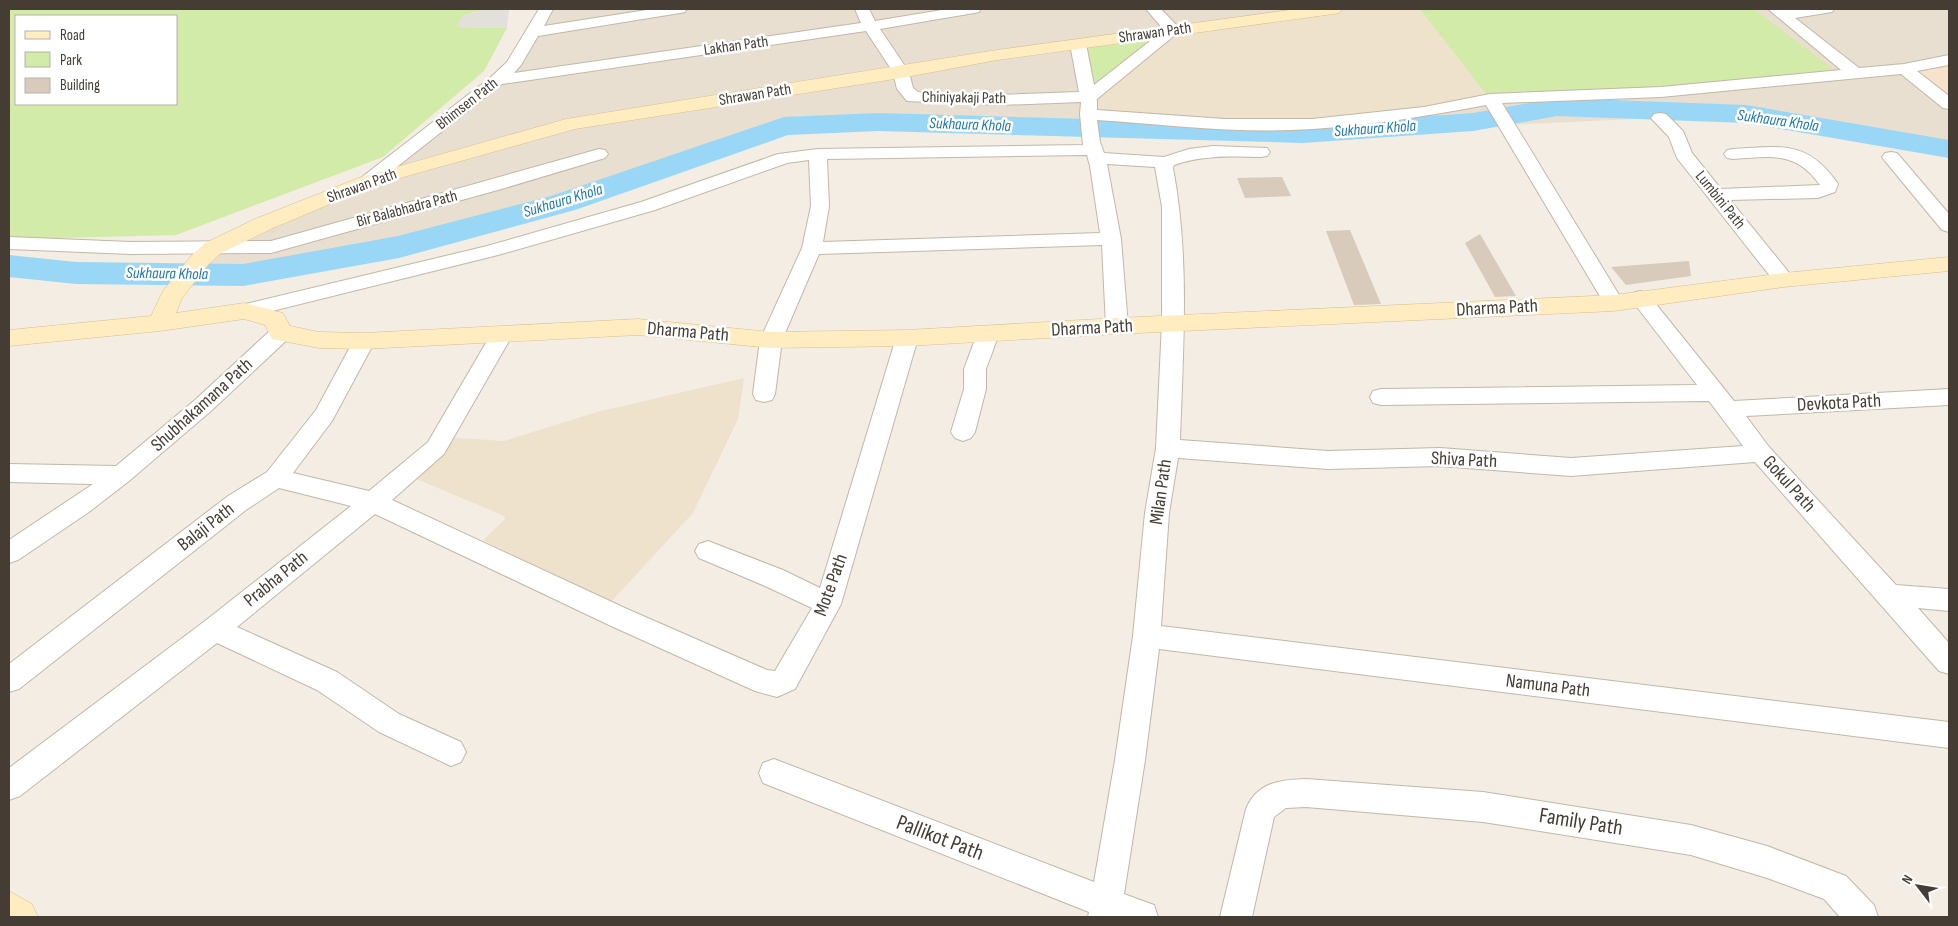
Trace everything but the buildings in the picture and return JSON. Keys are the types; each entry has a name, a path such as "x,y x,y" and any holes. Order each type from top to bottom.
{"street":[{"name":"Bhimsen Path","path":"368,181 513,66 546,9"},
{"path":"533,32 680,9"},
{"name":"Chiniyakaji Path","path":"862,9 870,26 900,72 904,88 913,97 1088,106 1225,124 1312,124 1494,104 1661,92 1904,69 1949,60"},
{"name":"Lakhan Path","path":"497,80 870,26 974,9"},
{"path":"1088,106 1173,30 1153,9"},
{"name":"Shrawan Path","path":"206,254 263,224 368,181 573,123 997,55 1333,9"},
{"path":"1779,12 1827,9"},
{"path":"1779,12 1855,73"},
{"path":"1078,44 1093,150 1099,166 1111,239 1118,326"},
{"path":"1904,69 1949,104"},
{"path":"1494,104 1614,302"},
{"name":"Lumbini Path","path":"1660,118 1678,135 1683,154 1784,280"},
{"path":"9,338 160,323 244,311 491,251 648,206 784,158 818,154 1093,150 1166,162 1187,155 1211,151 1262,152"},
{"path":"1716,195 1818,192 1828,188 1829,184 1810,163 1793,154 1782,152 1733,154"},
{"name":"Bir Balabhadra Path","path":"9,243 131,248 206,254 270,247 498,184 598,154"},
{"path":"764,394 771,340 812,248 820,206 818,154"},
{"path":"1891,157 1949,226"},
{"name":"Milan Path","path":"1105,910 1130,760 1147,636 1157,513 1168,448 1173,323 1171,207 1164,168 1166,162"},
{"path":"812,248 1111,239"},
{"path":"160,323 171,296 206,254"},
{"name":"Dharma Path","path":"281,332 319,340 364,340 638,327 771,340 907,338 1614,302 1784,280 1949,264"},
{"name":"Gokul Path","path":"1640,298 1722,401 1760,453 1949,662"},
{"path":"244,311 274,319 281,332"},
{"name":"Shubhakamana Path","path":"9,554 121,475 207,403 281,332"},
{"name":"Prabha Path","path":"9,786 215,629 373,502 436,448 502,334"},
{"path":"963,432 975,389 975,369 988,334"},
{"name":"Mote Path","path":"276,478 373,502 618,617 765,682 777,684 785,680 828,604 907,338"},
{"name":"Balaji Path","path":"9,680 237,503 276,478 324,415 364,340"},
{"name":"Devkota Path","path":"1381,397 1722,401 1949,397"},
{"name":"Shiva Path","path":"1168,448 1328,460 1440,457 1571,466 1760,453"},
{"path":"9,474 121,475"},
{"path":"708,551 774,578 828,604"},
{"path":"1889,595 1949,600"},
{"path":"215,629 327,681 389,724 451,752"},
{"name":"Namuna Path","path":"1147,636 1949,735"},
{"name":"Pallikot Path","path":"774,773 1105,910 1142,917"},
{"name":"Family Path","path":"1236,917 1261,809 1280,794 1306,793 1483,807 1691,840 1768,862 1835,888 1862,917"},
{"path":"9,910 20,917"}],"shaded area":[{"path":"485,9 509,9 507,28 457,27 462,16"},
{"path":"546,9 1949,9 1949,150 1746,114 1303,134 1062,127 784,126 399,247 243,275 187,275 200,260 368,181 497,80 533,32"},
{"path":"1363,9 1420,9 1490,99 1312,124 1088,114 1089,101 1173,30"},
{"path":"1949,60 1949,104 1904,69"},
{"path":"744,378 738,419 693,513 610,603 561,581 483,540 505,519 504,516 405,474 442,437 504,441 597,412"}],"green space":[{"path":"9,9 485,9 462,16 458,27 507,28 484,71 383,157 176,235 9,238"},
{"path":"1420,9 1754,9 1837,72 1775,79 1490,99"},
{"path":"1173,30 1089,101 1078,44"}],"waterway":[{"name":"Sukhaura Khola","path":"9,266 76,273 243,275 399,247 563,203 714,152 784,126 878,122 1303,134 1473,122 1557,107 1746,114 1949,149"}]}
